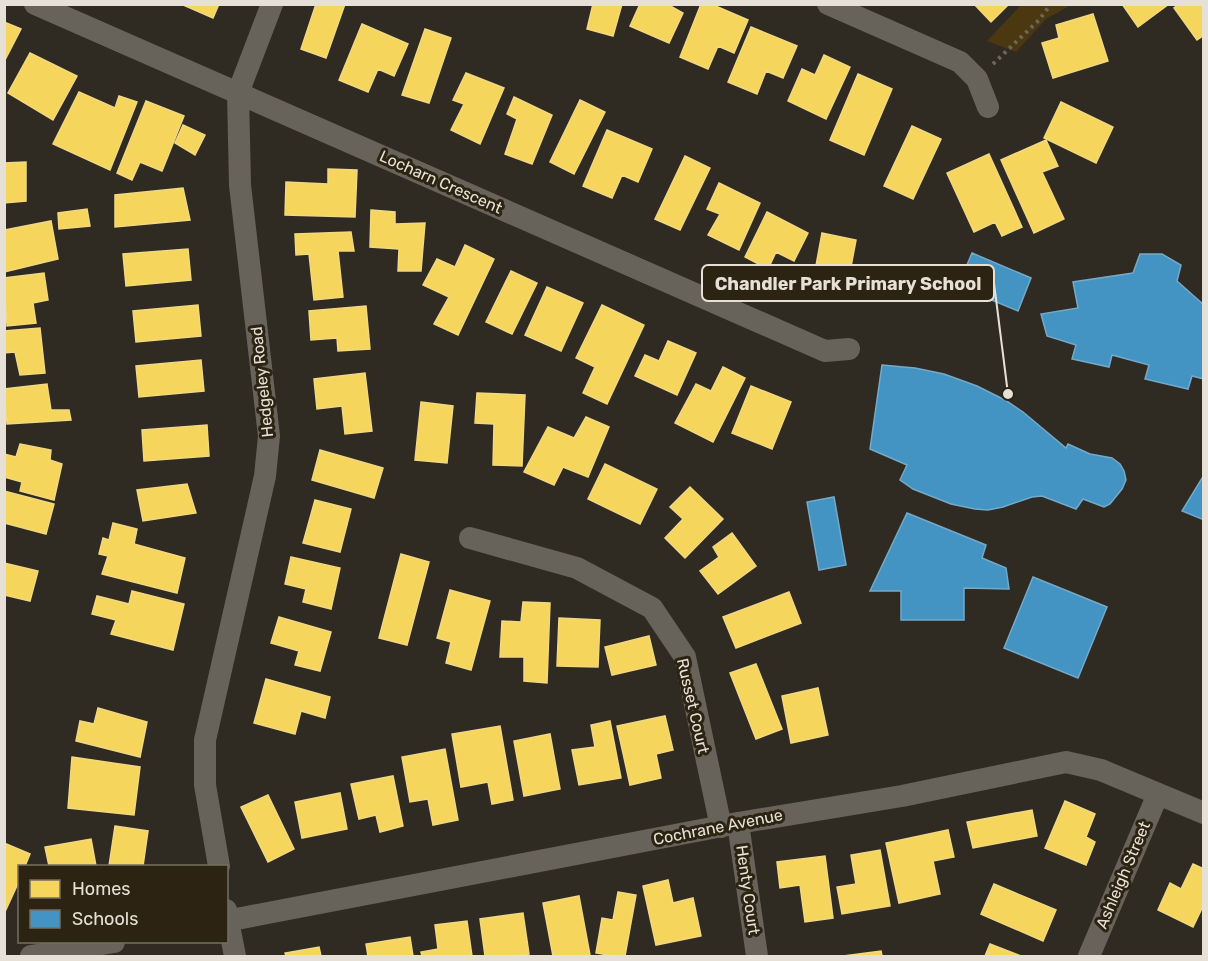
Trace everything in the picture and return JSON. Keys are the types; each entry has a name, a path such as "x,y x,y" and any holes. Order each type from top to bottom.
{"street":[{"name":"Locharn Crescent","path":"35,4 825,351 849,349"},
{"name":"Hedgeley Road","path":"219,865 205,785 205,740 265,476 270,436 240,185 238,93 272,4"},
{"path":"828,4 960,62 977,79 988,107"},
{"name":"Russet Court","path":"470,538 577,568 652,608 685,657 729,825"},
{"name":"Cochrane Avenue","path":"228,917 729,825 902,796 1066,762 1101,770 1203,813"},
{"name":"Ashleigh Street","path":"1089,957 1158,794"},
{"name":"Henty Court","path":"729,825 758,957"},
{"path":"228,922 235,957"},
{"path":"31,957 108,943"}],"path":[{"path":"977,79 1038,20 1051,4"}],"shaded area":[{"path":"1021,5 1071,5 1046,19 1016,52 987,41"}],"building: Homes":[{"path":"181,4 219,4 213,18"},
{"path":"316,4 345,4 326,58 301,49"},
{"path":"593,4 622,4 613,36 587,29"},
{"path":"640,4 667,4 683,13 669,43 630,26"},
{"path":"701,4 711,4 748,20 734,53 718,46 708,69 680,57"},
{"path":"974,4 1009,4 991,22"},
{"path":"1122,4 1169,4 1138,27"},
{"path":"1179,4 1204,4 1204,35 1197,40 1174,8"},
{"path":"1093,14 1108,61 1053,78 1042,43 1059,38 1056,25"},
{"path":"4,22 21,29 4,62"},
{"path":"362,24 408,44 394,76 378,69 368,92 339,80"},
{"path":"751,27 797,46 783,78 766,71 757,94 728,82"},
{"path":"425,29 451,38 429,103 402,95"},
{"path":"30,53 77,76 53,120 8,93"},
{"path":"824,55 850,67 826,119 788,101 802,69 815,75"},
{"path":"466,73 504,88 480,144 451,130 464,104 453,100"},
{"path":"858,74 892,89 864,155 830,140"},
{"path":"79,92 115,108 119,96 137,102 110,170 53,144"},
{"path":"514,97 552,115 532,164 505,154 517,119 507,114"},
{"path":"580,100 605,112 574,174 550,162"},
{"path":"146,101 184,116 162,171 140,162 132,180 117,173"},
{"path":"1061,102 1113,127 1096,163 1044,138"},
{"path":"183,125 205,135 195,155 175,143"},
{"path":"912,126 941,139 913,199 884,186"},
{"path":"607,130 652,149 638,182 622,175 612,198 583,186"},
{"path":"1046,140 1058,166 1042,172 1064,219 1034,233 1001,160"},
{"path":"989,154 1022,227 1002,236 995,222 974,232 947,173"},
{"path":"685,156 710,168 680,230 655,219"},
{"path":"26,162 26,201 4,203 4,163"},
{"path":"328,169 357,170 355,217 285,215 286,182 328,184"},
{"path":"719,183 760,203 739,250 708,235 720,214 707,209"},
{"path":"183,188 190,220 115,227 115,195"},
{"path":"87,209 90,226 59,229 58,213"},
{"path":"371,210 395,212 395,224 425,223 421,271 398,271 399,249 370,247"},
{"path":"767,212 808,233 794,261 776,252 768,269 745,257"},
{"path":"51,221 58,259 4,272 4,230"},
{"path":"351,232 354,251 338,251 343,297 314,300 309,254 296,255 295,234"},
{"path":"822,233 856,240 847,288 813,282"},
{"path":"465,245 494,259 458,335 434,324 449,297 423,285 437,259 455,267"},
{"path":"188,249 191,280 126,286 123,254"},
{"path":"511,271 537,283 512,334 486,322"},
{"path":"44,273 48,300 33,303 36,323 7,326 4,278"},
{"path":"547,287 583,303 561,351 525,335"},
{"path":"198,305 201,336 136,342 133,311"},
{"path":"602,305 644,325 607,404 583,393 595,367 576,358"},
{"path":"366,306 370,349 338,351 337,338 311,340 309,311"},
{"path":"40,328 45,373 20,375 15,352 4,353 4,331"},
{"path":"668,341 696,353 677,395 635,376 645,355 659,361"},
{"path":"201,360 204,391 139,397 136,366"},
{"path":"723,367 745,378 713,442 675,423 696,384 711,391"},
{"path":"365,373 372,431 345,434 342,406 317,409 314,379"},
{"path":"47,384 51,410 69,410 71,420 7,424 6,411 4,411 4,389"},
{"path":"751,386 791,402 772,449 732,433"},
{"path":"477,393 525,395 522,466 493,465 494,424 475,423"},
{"path":"421,402 453,406 447,463 415,460"},
{"path":"586,417 609,427 588,477 563,467 554,485 524,472 548,427 574,438"},
{"path":"207,425 209,456 144,461 142,430"},
{"path":"20,444 51,450 50,460 62,464 54,500 20,491 22,482 4,477 4,454 16,457"},
{"path":"320,450 383,468 374,498 312,480"},
{"path":"605,464 657,489 640,524 588,499"},
{"path":"187,484 196,513 143,521 137,490"},
{"path":"690,487 723,519 685,558 665,538 683,519 670,507"},
{"path":"4,491 54,504 46,534 4,523"},
{"path":"315,500 351,509 340,552 303,543"},
{"path":"113,523 137,529 134,544 185,558 177,593 102,574 108,556 99,554 103,538 109,540"},
{"path":"732,533 756,566 718,594 700,571 719,557 713,547"},
{"path":"401,554 429,562 407,645 379,638"},
{"path":"291,557 340,568 331,609 303,602 306,589 285,584"},
{"path":"4,563 38,571 30,601 4,595"},
{"path":"450,590 490,601 471,670 446,663 451,642 437,638"},
{"path":"132,591 184,604 173,650 111,634 116,620 92,614 97,596 129,604"},
{"path":"789,592 801,623 736,648 723,617"},
{"path":"523,602 550,603 547,683 524,681 524,657 500,657 502,621 521,622"},
{"path":"279,617 331,632 320,671 295,665 299,651 271,643"},
{"path":"559,618 600,620 598,667 557,666"},
{"path":"649,636 656,665 612,675 605,647"},
{"path":"756,664 782,729 756,739 730,673"},
{"path":"266,679 330,697 325,718 301,711 295,734 254,723"},
{"path":"818,688 828,735 791,743 782,696"},
{"path":"98,708 147,722 140,757 76,741 80,721 94,724"},
{"path":"665,716 673,750 656,754 661,778 630,785 617,726"},
{"path":"610,721 621,778 579,785 572,750 595,747 591,725"},
{"path":"500,726 513,800 492,804 488,782 461,787 452,734"},
{"path":"550,734 560,789 524,796 514,741"},
{"path":"445,749 458,820 433,825 428,799 410,802 402,757"},
{"path":"72,757 140,767 134,815 68,808"},
{"path":"393,776 403,826 380,832 376,815 359,819 351,784"},
{"path":"340,793 347,829 302,838 295,802"},
{"path":"268,795 294,849 268,862 241,807"},
{"path":"1065,801 1095,814 1086,837 1095,842 1086,865 1045,848"},
{"path":"1032,810 1037,836 973,848 967,822"},
{"path":"115,826 148,831 143,865 109,865"},
{"path":"948,830 954,857 933,861 940,894 899,903 886,843"},
{"path":"91,839 96,865 49,865 45,847"},
{"path":"4,843 30,854 25,865 18,865 18,883 4,914"},
{"path":"880,850 890,906 842,914 837,887 856,884 851,855"},
{"path":"825,856 833,918 805,922 800,885 780,888 777,862"},
{"path":"1193,864 1204,869 1204,904 1193,927 1158,910 1170,883 1181,889"},
{"path":"668,880 673,903 693,898 701,936 656,945 643,886"},
{"path":"994,884 1056,910 1043,941 981,914"},
{"path":"618,892 636,895 625,956 596,953 602,918 613,920"},
{"path":"579,896 590,955 553,956 543,903"},
{"path":"523,913 529,954 485,956 480,919"},
{"path":"467,921 472,956 422,956 421,952 438,949 435,925"},
{"path":"410,937 413,956 368,956 366,944"},
{"path":"990,944 1021,956 985,956"},
{"path":"319,947 321,956 286,956 285,953"},
{"path":"881,951 882,956 843,956"}],"building: Schools":[{"path":"972,253 1031,278 1018,311 958,286"},
{"path":"1140,254 1162,254 1181,265 1177,281 1204,305 1204,379 1192,376 1188,389 1145,379 1149,365 1112,355 1109,367 1072,359 1076,345 1047,336 1041,314 1078,308 1073,282 1133,273"},
{"path":"882,365 944,374 977,386 1005,400 1066,448 1068,444 1090,454 1112,458 1120,464 1126,480 1122,489 1110,504 1104,507 1083,499 1076,509 1042,496 988,510 951,504 913,489 900,480 907,465 870,449"},
{"path":"1204,475 1204,520 1182,511"},
{"path":"834,497 846,565 819,570 807,502"},
{"path":"907,513 986,545 982,558 1006,568 1009,589 964,588 964,620 901,620 901,591 870,591"},
{"path":"1033,577 1107,607 1078,678 1004,648"}],"place":[{"name":"Chandler Park Primary School","path":"1008,394"}]}
